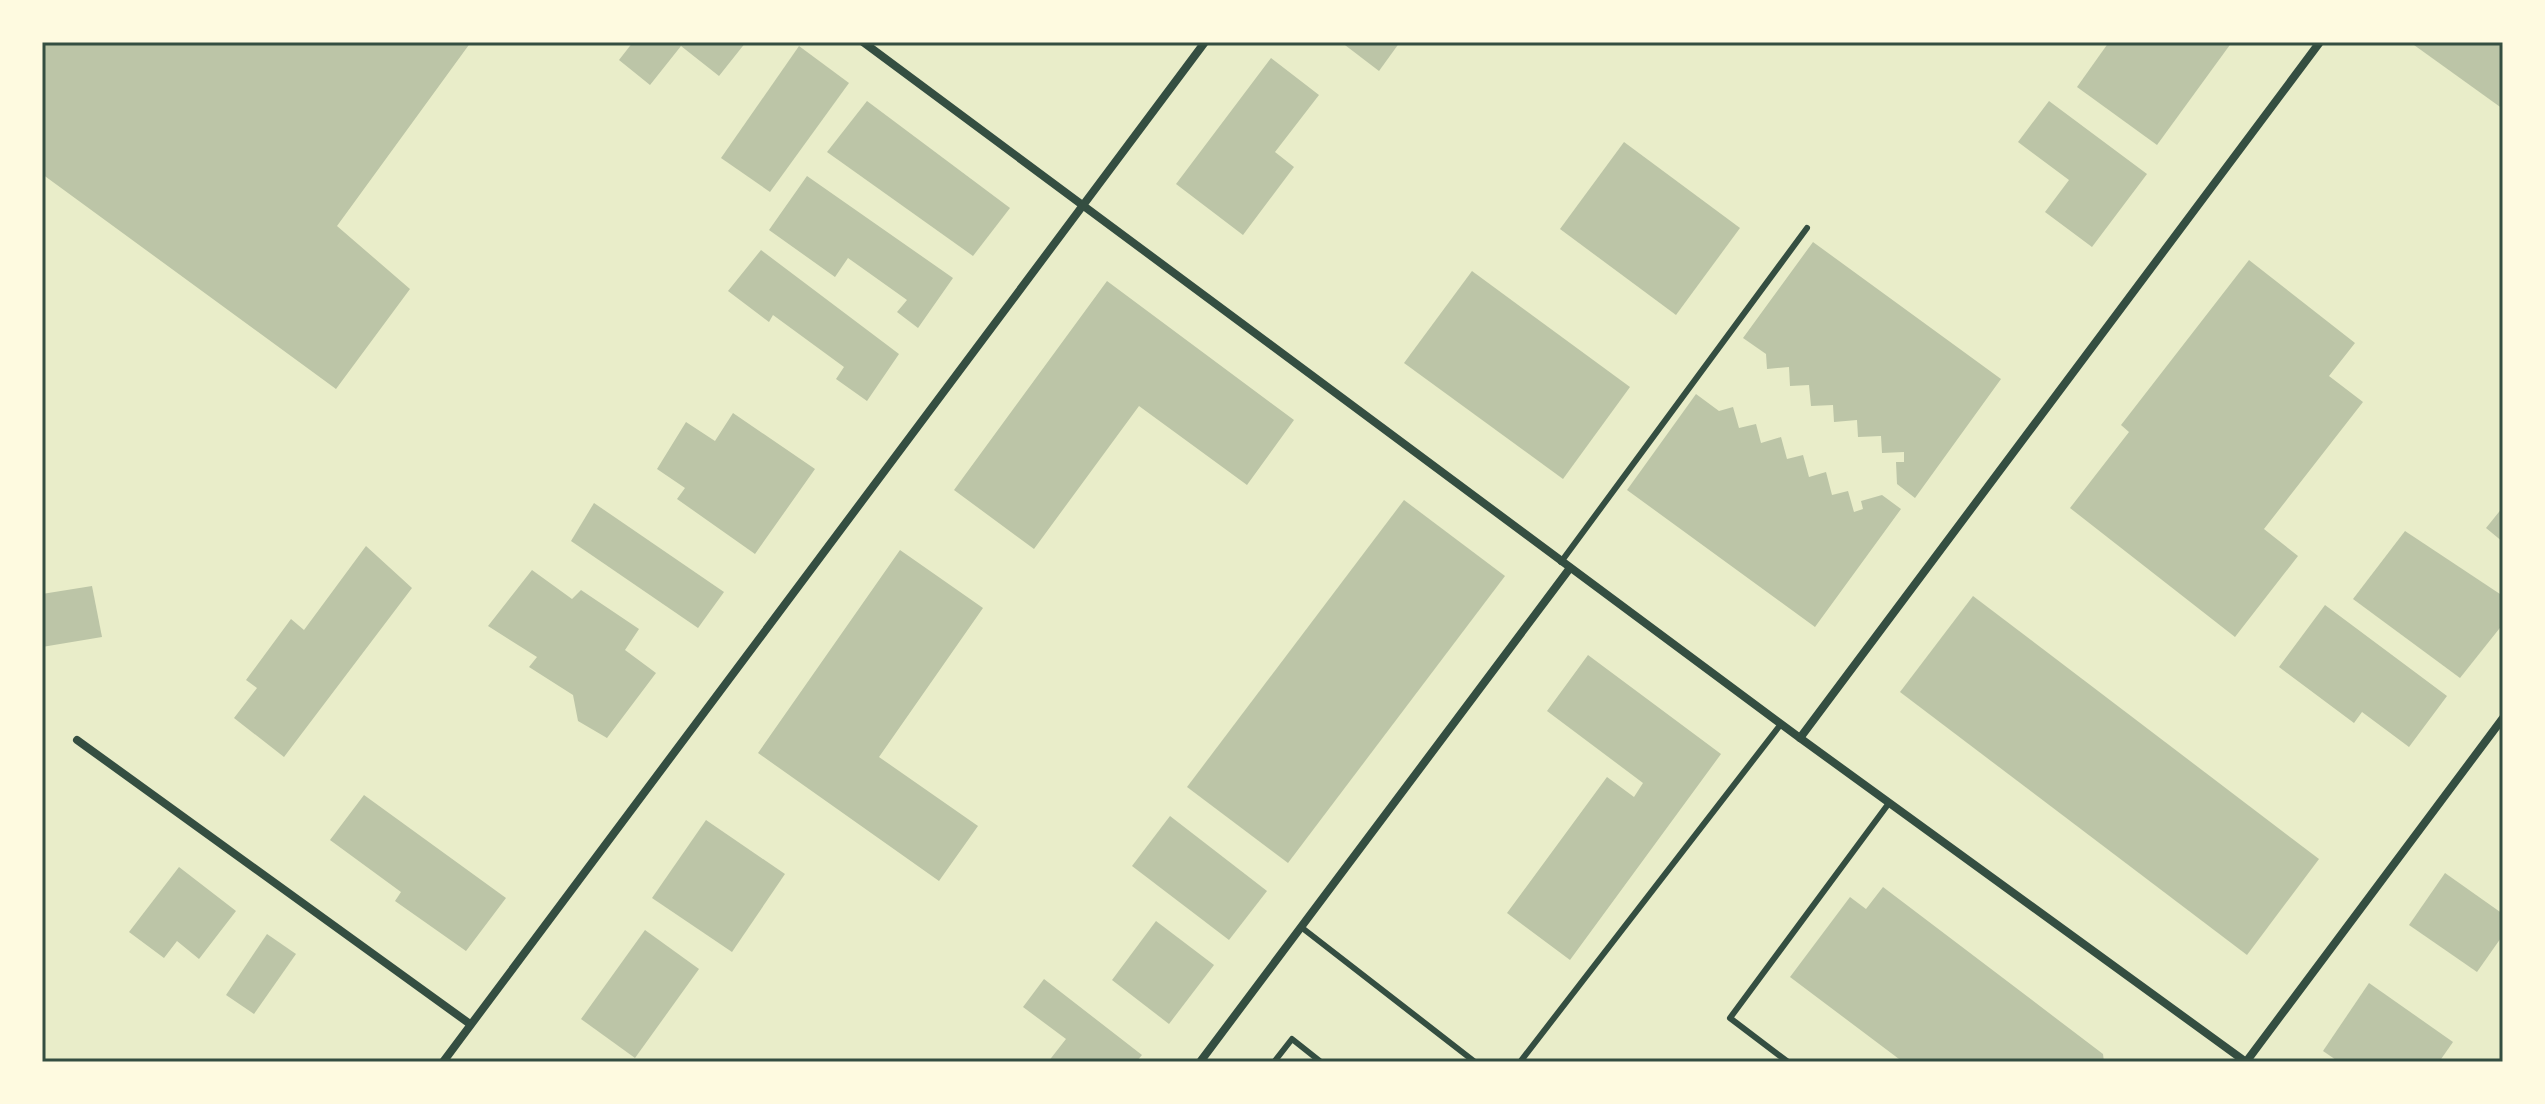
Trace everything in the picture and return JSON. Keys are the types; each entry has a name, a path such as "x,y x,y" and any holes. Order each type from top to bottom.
{"street":[{"path":"863,42 1561,562 2246,1062 2503,718"},
{"path":"443,1062 1205,42"},
{"path":"1800,738 2320,42"},
{"path":"1200,1062 1570,568"},
{"path":"77,740 470,1024"}],"lane":[{"path":"1561,562 1807,228"},
{"path":"1520,1062 1781,724"},
{"path":"1788,1062 1730,1018 1889,803"},
{"path":"1301,927 1475,1062"},
{"path":"1274,1062 1292,1039 1321,1062"}],"building":[{"path":"42,42 471,42 337,226 410,289 336,389 42,174"},
{"path":"633,42 746,42 719,76 681,46 650,85 619,60"},
{"path":"1341,42 1400,42 1379,71"},
{"path":"2109,42 2232,42 2157,145 2077,87"},
{"path":"2417,42 2503,42 2503,109 2414,45"},
{"path":"799,46 849,83 770,192 721,158"},
{"path":"1271,58 1319,95 1275,152 1294,167 1243,235 1176,184"},
{"path":"867,101 1010,208 973,256 827,152"},
{"path":"2049,101 2147,174 2092,247 2045,212 2069,180 2018,142"},
{"path":"1624,142 1740,228 1676,315 1560,229"},
{"path":"807,176 953,278 918,328 897,312 907,300 848,258 835,277 769,230"},
{"path":"1813,242 2001,379 1915,498 1897,484 1896,462 1904,462 1904,452 1882,453 1881,436 1858,437 1857,420 1834,422 1833,405 1811,406 1809,385 1790,386 1789,367 1767,369 1766,354 1743,338"},
{"path":"761,250 899,354 867,401 836,379 844,367 773,315 769,322 728,291"},
{"path":"2249,260 2355,343 2329,376 2363,402 2264,529 2298,556 2235,637 2070,508 2129,432 2121,425"},
{"path":"1472,271 1630,387 1563,479 1404,363"},
{"path":"1107,281 1294,420 1247,485 1139,406 1034,549 954,490"},
{"path":"1696,394 1719,411 1733,407 1739,428 1756,424 1761,443 1781,437 1787,459 1803,455 1809,477 1826,472 1832,495 1848,491 1854,512 1863,509 1861,501 1882,495 1901,509 1815,627 1627,490"},
{"path":"733,413 815,469 755,554 677,499 685,488 657,469 686,422 715,441"},
{"path":"1404,500 1505,576 1288,863 1187,787"},
{"path":"594,503 724,592 698,628 571,541"},
{"path":"2503,507 2503,542 2486,528"},
{"path":"2405,531 2503,596 2503,624 2460,678 2353,599"},
{"path":"366,546 412,588 284,757 234,718 257,688 246,680 291,619 304,630"},
{"path":"900,550 983,608 879,757 978,826 939,881 758,753"},
{"path":"532,570 572,599 581,590 639,629 625,650 656,673 607,738 578,721 573,695 529,667 537,657 488,626"},
{"path":"92,586 102,637 42,647 42,594"},
{"path":"1973,596 2319,859 2247,955 1900,692"},
{"path":"2325,605 2447,696 2409,747 2362,712 2354,723 2279,667"},
{"path":"1588,655 1721,754 1570,960 1507,913 1607,777 1634,797 1643,783 1547,711"},
{"path":"364,795 506,898 466,951 395,901 401,892 330,840"},
{"path":"1170,816 1267,891 1229,940 1132,866"},
{"path":"706,820 785,874 732,952 652,898"},
{"path":"179,867 236,911 199,959 177,941 164,958 129,932"},
{"path":"2445,873 2503,914 2503,935 2477,972 2409,925"},
{"path":"1883,887 2103,1054 2104,1062 1903,1062 1790,977 1850,897 1866,909"},
{"path":"1156,921 1214,965 1169,1024 1112,980"},
{"path":"645,930 699,969 635,1058 581,1019"},
{"path":"267,934 296,954 254,1014 226,995"},
{"path":"1044,979 1142,1055 1136,1062 1048,1062 1066,1039 1023,1007"},
{"path":"2369,983 2453,1042 2439,1062 2339,1062 2323,1051"}]}
